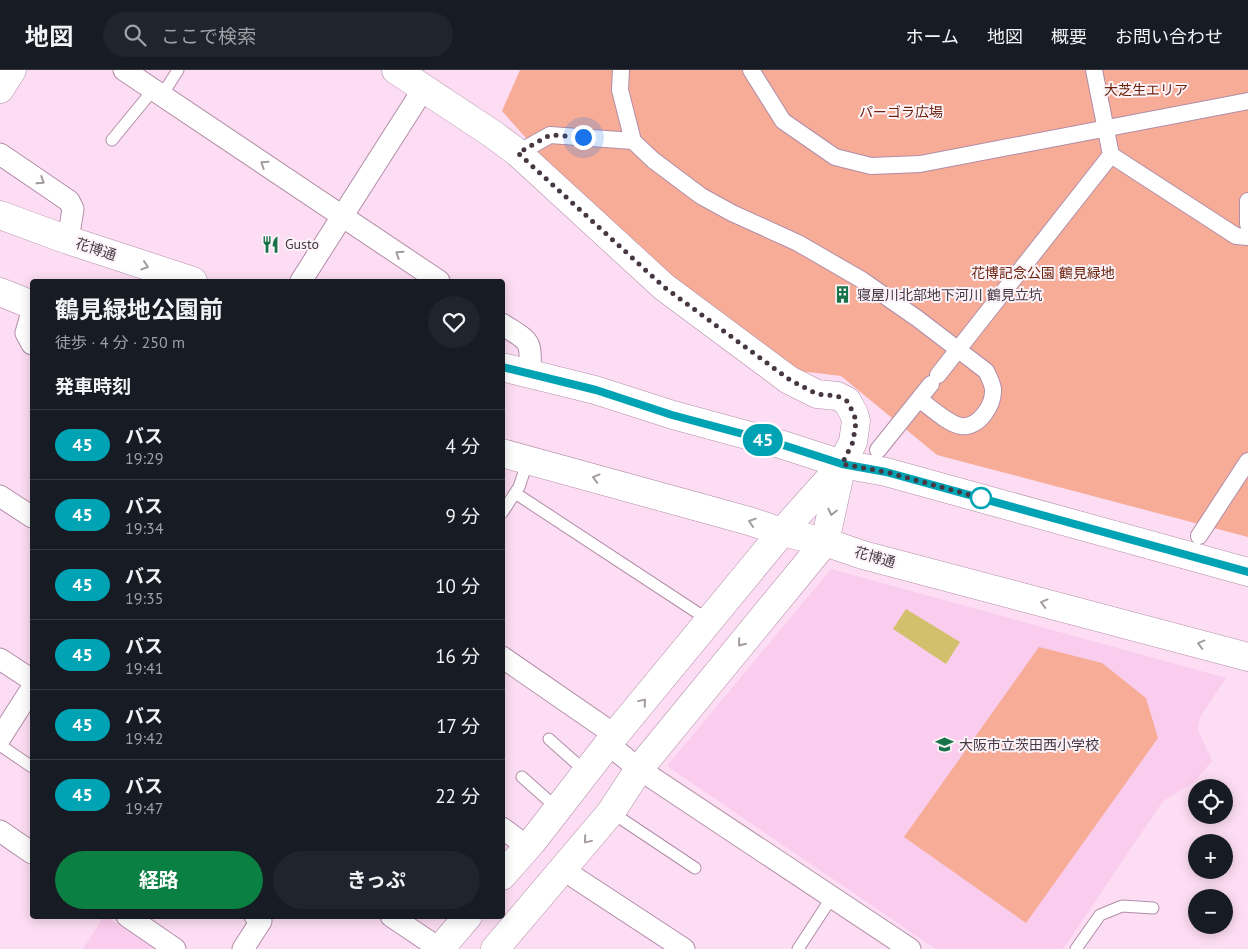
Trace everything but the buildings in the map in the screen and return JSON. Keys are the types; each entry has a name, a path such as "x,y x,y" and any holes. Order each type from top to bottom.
{"street":[{"path":"0,89 12,70"},
{"path":"124,70 436,279"},
{"path":"396,70 518,153 664,287 790,380 817,394 837,396 847,401 856,422 853,442 842,464 825,542 639,769 611,812 495,949"},
{"path":"621,70 620,90 633,141 653,160 701,196 798,244 862,280 986,371 993,389 992,401 988,409 971,425 962,426 953,423 919,399"},
{"path":"751,70 783,121 835,157 871,166 920,164 1248,101"},
{"path":"1094,70 1111,154 1236,236 1248,237"},
{"path":"302,279 424,88"},
{"path":"518,153 550,135 633,141"},
{"path":"0,154 69,201 73,209 68,240"},
{"path":"878,450 1111,154"},
{"path":"1248,201 1248,224"},
{"name":"花博通","path":"0,215 68,240 187,279"},
{"path":"0,292 30,303"},
{"path":"30,319 26,333 30,340"},
{"path":"505,326 525,338 530,345 530,374"},
{"path":"505,368 596,390 672,415 780,444 842,464 886,472 1248,572"},
{"name":"花博通","path":"515,456 749,521 782,532 825,542 863,555 1248,657"},
{"path":"1199,536 1248,461"},
{"path":"505,873 528,847 586,772 782,532 842,464"},
{"path":"0,496 30,516"},
{"path":"0,659 30,679"},
{"path":"505,659 612,740 639,769 907,948"},
{"path":"0,738 30,691"},
{"path":"505,830 528,847"},
{"path":"0,831 30,852"},
{"path":"562,870 684,949"},
{"path":"131,919 175,949"},
{"path":"243,949 261,921 259,919"},
{"path":"395,919 440,949 465,919"}],"lane":[{"path":"112,140 178,70"},
{"path":"505,508 519,486 515,456"},
{"path":"515,493 710,621"},
{"path":"549,739 586,772"},
{"path":"0,745 30,766"},
{"path":"522,777 558,809"},
{"path":"611,812 695,868"},
{"path":"798,949 832,897"},
{"path":"1076,949 1100,915 1122,906 1153,908"}],"shaded area":[{"name":"大阪市立茨田西小学校","path":"831,569 1226,678 1200,717 1198,730 1212,761 1197,779 1188,779 1188,786 1163,801 1063,949 936,949 667,766"},
{"path":"906,609 960,642 946,664 893,629"},
{"path":"102,919 110,919 155,949 83,949"}],"green space":[{"name":"花博記念公園 鶴見緑地","path":"520,70 1248,70 1248,537 937,455 841,376 800,371 652,261 558,174 502,111"},
{"path":"1039,647 1102,663 1146,698 1158,738 1026,923 904,837"}],"bus line":[{"name":"45","path":"505,368 596,390 672,415 780,444 842,464 886,472 1248,572"}],"place":[{"name":"Gusto","path":"271,244"},
{"name":"寝屋川北部地下河川 鶴見立坑","path":"843,295"},
{"name":"大阪市立茨田西小学校","path":"945,745"}],"route":[{"path":"583,137 550,135 518,153 664,287 790,380 817,394 837,396 847,401 851,406 856,422 853,442 842,464 886,472 981,498"}],"park label":[{"name":"大芝生エリア","path":"1146,90"},
{"name":"パーゴラ広場","path":"901,112"}]}
